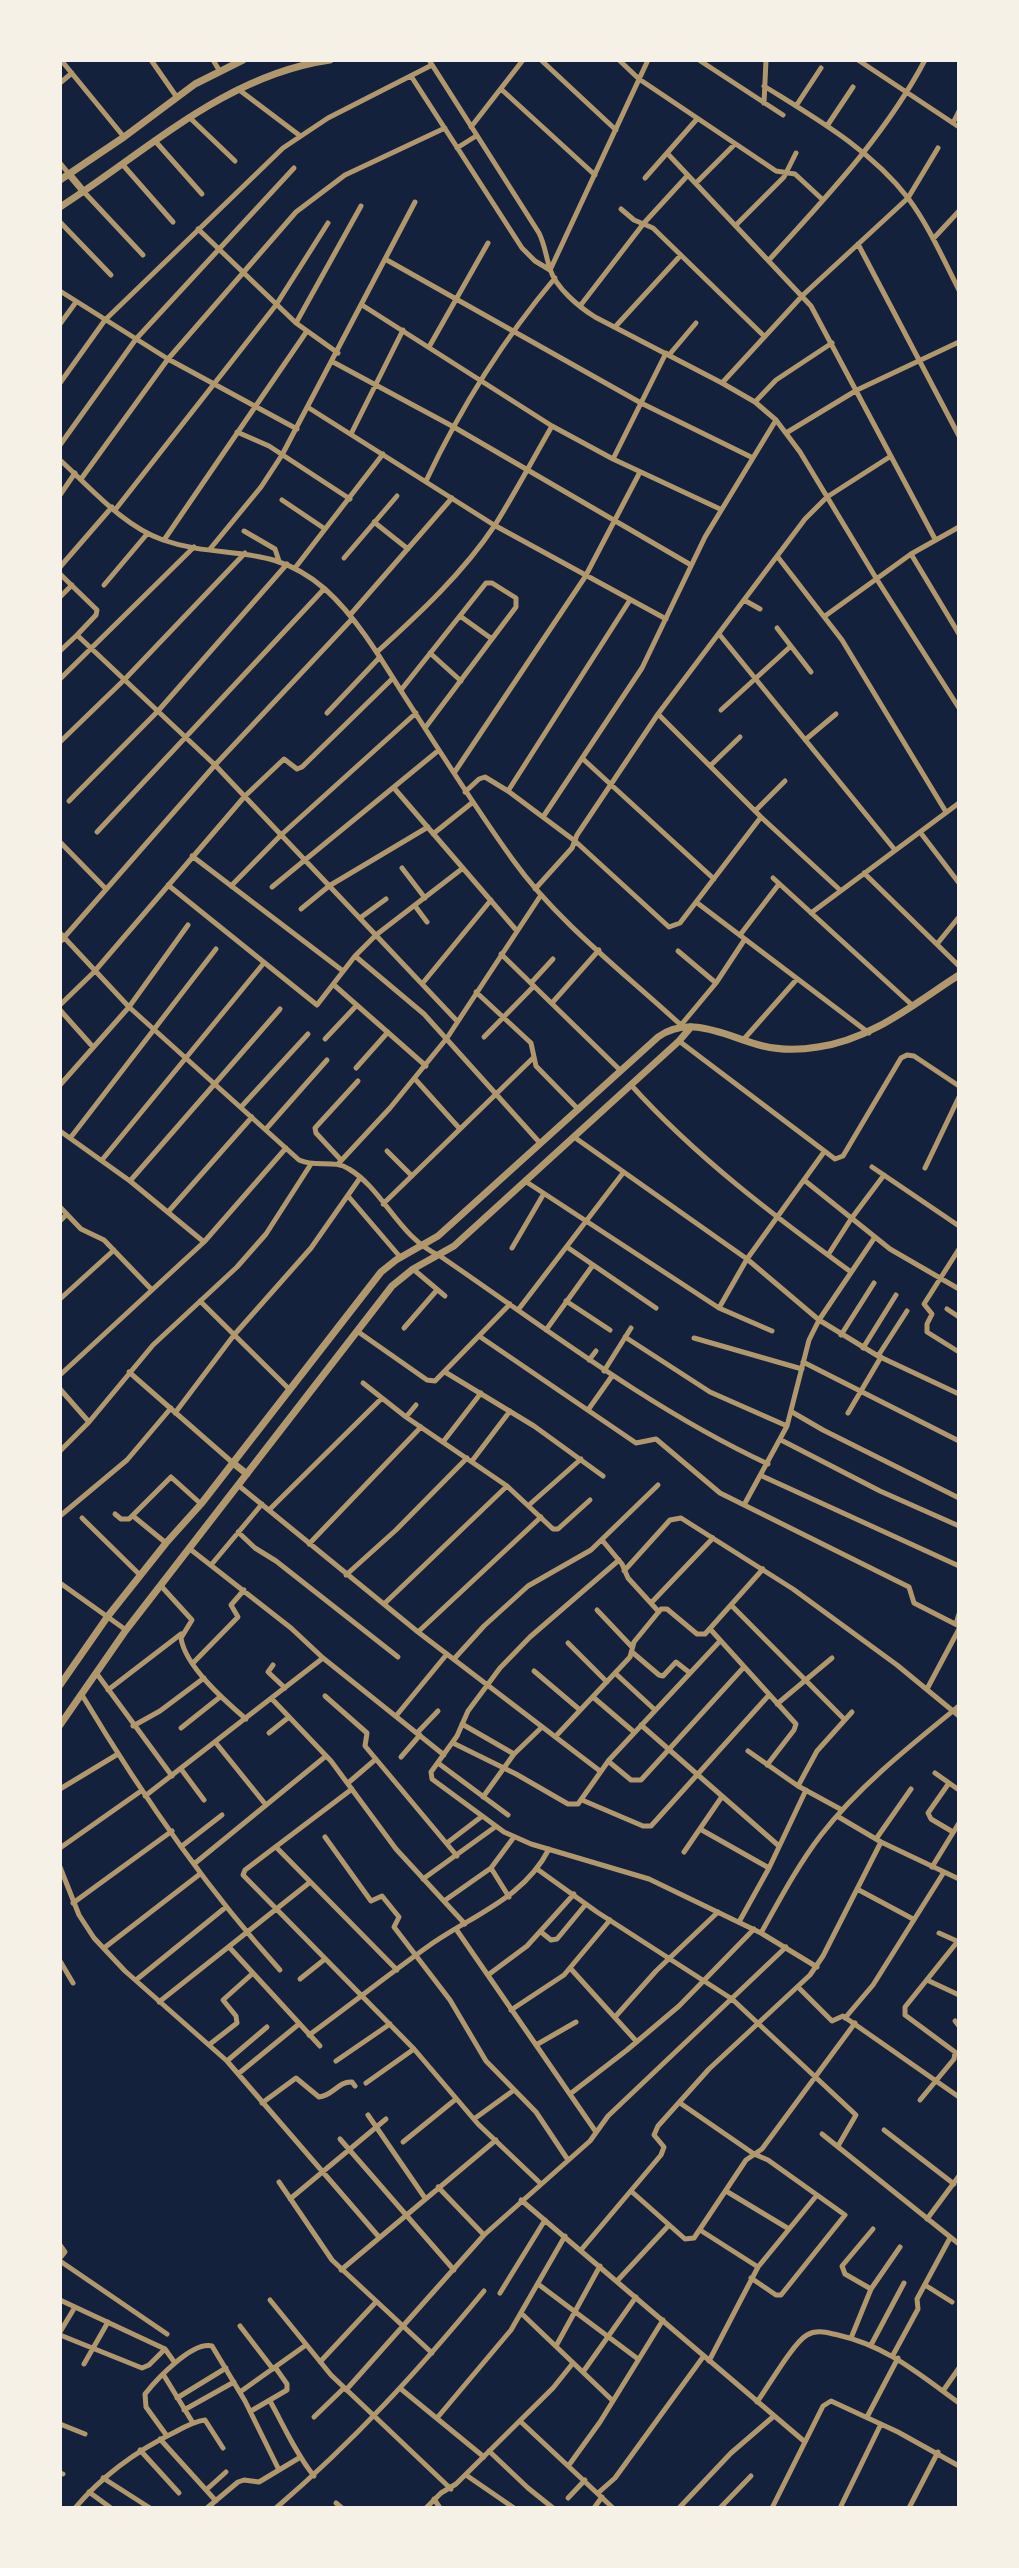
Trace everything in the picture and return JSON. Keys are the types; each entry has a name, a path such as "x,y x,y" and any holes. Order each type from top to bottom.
{"street":[{"path":"61,60 124,137"},
{"path":"151,60 176,96"},
{"path":"213,60 219,70"},
{"path":"60,180 124,137 176,96 219,70 243,60"},
{"path":"60,207 189,117 238,89 275,72 330,60"},
{"path":"471,128 523,60"},
{"path":"541,60 616,130"},
{"path":"619,60 639,79 776,171 798,176 823,200"},
{"path":"550,270 648,60"},
{"path":"699,60 783,115"},
{"path":"764,103 766,60"},
{"path":"858,60 959,127"},
{"path":"869,68 873,60"},
{"path":"769,260 864,154 908,93 925,60"},
{"path":"60,383 105,320 299,135 411,76 431,63 539,234 550,270 580,306 615,327 722,382 755,402 776,420 827,496 959,708"},
{"path":"796,106 821,69"},
{"path":"60,83 72,73"},
{"path":"411,76 522,248 534,261 550,270"},
{"path":"764,86 827,126 864,154 908,198 958,286"},
{"path":"827,126 853,87"},
{"path":"238,89 299,135"},
{"path":"501,89 595,175"},
{"path":"953,123 959,111"},
{"path":"189,117 235,161"},
{"path":"645,178 697,118"},
{"path":"81,479 168,359 296,212 328,186 445,128"},
{"path":"457,147 476,136"},
{"path":"156,142 202,194"},
{"path":"696,183 735,144"},
{"path":"722,382 803,296 908,198 938,148"},
{"path":"667,153 803,296 819,317 935,539"},
{"path":"736,225 788,172 796,153"},
{"path":"60,163 143,255"},
{"path":"123,165 173,222"},
{"path":"60,445 136,339 294,168"},
{"path":"580,306 644,223 688,175"},
{"path":"210,549 261,487 282,455 338,353 415,202"},
{"path":"296,323 361,206"},
{"path":"621,209 634,220 644,223 681,255 764,336"},
{"path":"933,239 959,211"},
{"path":"60,222 111,275"},
{"path":"60,567 114,508 276,305 328,223"},
{"path":"198,229 296,323 338,353"},
{"path":"429,347 488,243"},
{"path":"858,244 959,436"},
{"path":"615,327 681,255"},
{"path":"385,260 641,403 751,457"},
{"path":"426,481 452,426 479,380 511,332 555,278"},
{"path":"60,291 168,359 297,429"},
{"path":"60,324 76,302"},
{"path":"362,305 552,426 613,459 720,509"},
{"path":"613,459 668,354 696,323"},
{"path":"351,434 403,330"},
{"path":"164,540 307,331"},
{"path":"786,433 857,390 959,342"},
{"path":"755,402 776,380 832,343"},
{"path":"333,362 452,426 691,565"},
{"path":"309,408 494,525 585,577 666,619"},
{"path":"543,817 642,668 720,509 776,420"},
{"path":"327,713 378,655 439,592 494,525 552,426"},
{"path":"237,432 282,455 350,499"},
{"path":"295,568 383,454"},
{"path":"535,889 572,848 658,714 777,556 827,496 891,456"},
{"path":"60,460 147,534 194,547 245,553 279,561 295,568 324,589 351,617 378,655 465,792 535,889 686,1028"},
{"path":"454,773 585,577 640,471"},
{"path":"60,495 75,473"},
{"path":"344,558 397,496"},
{"path":"452,498 351,617 61,937 129,1007 299,1160 310,1164 340,1162 426,1066 447,1038 541,895"},
{"path":"282,500 325,529"},
{"path":"374,522 408,549"},
{"path":"825,616 911,554 959,527"},
{"path":"244,531 275,549 279,561"},
{"path":"104,585 147,534"},
{"path":"60,679 194,547"},
{"path":"60,742 245,553"},
{"path":"911,554 959,634"},
{"path":"777,556 825,616 946,812"},
{"path":"69,801 158,711 287,564"},
{"path":"60,574 97,610 96,615 60,651"},
{"path":"401,690 484,585 492,583 516,598 518,602 425,728"},
{"path":"60,597 72,585"},
{"path":"97,832 324,589"},
{"path":"508,790 630,600"},
{"path":"744,600 760,609"},
{"path":"460,616 492,639"},
{"path":"777,628 811,672"},
{"path":"718,634 895,850"},
{"path":"77,635 215,765 457,1022"},
{"path":"721,710 791,646"},
{"path":"430,653 460,681"},
{"path":"60,1005 94,972 245,796 283,760 297,769 302,767 393,678"},
{"path":"231,886 280,835 416,713"},
{"path":"658,714 761,817 840,890"},
{"path":"805,740 836,714"},
{"path":"710,766 740,737"},
{"path":"272,887 439,750"},
{"path":"583,759 714,879"},
{"path":"465,792 479,779 485,777 508,790 575,841 666,925 674,927 680,923 761,817"},
{"path":"755,811 785,781"},
{"path":"394,788 517,931"},
{"path":"433,834 473,802"},
{"path":"811,913 959,803"},
{"path":"301,909 329,886 428,828"},
{"path":"920,832 959,883"},
{"path":"60,842 106,889"},
{"path":"192,856 344,971"},
{"path":"402,868 425,898"},
{"path":"168,885 315,1005 322,1002 355,956 376,935 463,868"},
{"path":"864,873 959,966"},
{"path":"773,878 912,1005"},
{"path":"740,935 779,884"},
{"path":"360,918 386,899"},
{"path":"422,984 491,900"},
{"path":"696,902 869,1033"},
{"path":"415,906 427,922"},
{"path":"937,944 959,917"},
{"path":"60,1085 129,1007 188,925"},
{"path":"60,1725 126,1630 162,1587 392,1286 413,1269 440,1256 454,1246 679,1041 745,939"},
{"path":"71,1137 216,949"},
{"path":"552,1003 599,950"},
{"path":"678,951 716,983"},
{"path":"501,954 621,1071"},
{"path":"355,956 402,994 447,1038 540,1143"},
{"path":"484,1037 553,959"},
{"path":"102,1160 263,964"},
{"path":"60,1685 108,1617 201,1504 374,1279 401,1258 438,1236 663,1033 686,1028 706,1028 764,1046 818,1047 869,1033 959,975"},
{"path":"744,1040 797,978"},
{"path":"334,985 426,1066"},
{"path":"476,992 531,1043 533,1058 539,1069 578,1109"},
{"path":"325,1039 357,1005"},
{"path":"130,1181 280,1009"},
{"path":"60,1010 93,1047"},
{"path":"356,1068 388,1032"},
{"path":"241,1107 308,1034"},
{"path":"679,1041 835,1159 843,1156 900,1058 914,1056 959,1086"},
{"path":"383,1204 533,1058"},
{"path":"266,1129 327,1060"},
{"path":"415,1079 460,1129"},
{"path":"358,1081 315,1128 316,1133 340,1162 360,1178 421,1248 440,1256 612,1376 717,1440 768,1464"},
{"path":"631,1085 680,1136 777,1218 851,1272"},
{"path":"925,1168 959,1097"},
{"path":"168,1212 252,1117"},
{"path":"60,1131 130,1181 204,1242"},
{"path":"574,1137 747,1259 819,1320 863,1348 959,1394"},
{"path":"60,1375 204,1242 286,1148"},
{"path":"387,1150 412,1176"},
{"path":"718,1308 747,1259 824,1152"},
{"path":"60,1451 89,1422 129,1372 237,1267 266,1234 310,1164"},
{"path":"872,1167 959,1226"},
{"path":"518,1310 624,1173"},
{"path":"828,1255 851,1219 884,1175"},
{"path":"60,1516 127,1460 173,1410 234,1335 311,1248 360,1178"},
{"path":"804,1180 875,1237 906,1259 959,1290"},
{"path":"525,1181 543,1195 718,1308 772,1331"},
{"path":"512,1248 543,1195"},
{"path":"348,1196 401,1258"},
{"path":"60,1207 81,1229 104,1240 152,1290"},
{"path":"60,1221 67,1214"},
{"path":"744,1505 762,1476 787,1426 803,1362 819,1320 875,1237"},
{"path":"567,1247 656,1308"},
{"path":"959,1249 925,1300 924,1308 932,1314 926,1328 930,1335 959,1353"},
{"path":"60,1299 114,1250"},
{"path":"546,1330 593,1265"},
{"path":"413,1269 445,1296"},
{"path":"842,1335 874,1283"},
{"path":"404,1328 437,1290"},
{"path":"863,1348 896,1295"},
{"path":"566,1301 610,1330"},
{"path":"200,1302 289,1389"},
{"path":"357,1331 427,1380 435,1381 510,1304"},
{"path":"947,1309 959,1317"},
{"path":"848,1413 907,1311"},
{"path":"604,1371 631,1328"},
{"path":"479,1336 636,1443 656,1439 714,1489 909,1587 915,1603 958,1626"},
{"path":"625,1337 710,1392 787,1426"},
{"path":"694,1338 802,1369"},
{"path":"589,1360 596,1351"},
{"path":"803,1362 959,1441"},
{"path":"129,1372 247,1474"},
{"path":"445,1372 510,1411 603,1476"},
{"path":"588,1410 612,1376"},
{"path":"363,1383 406,1417 507,1486 551,1528 558,1529 590,1500"},
{"path":"60,1389 89,1422"},
{"path":"444,1442 481,1393"},
{"path":"269,1510 382,1398"},
{"path":"406,1417 416,1405"},
{"path":"346,1575 470,1460 510,1411"},
{"path":"792,1412 823,1430 959,1498"},
{"path":"309,1544 421,1427"},
{"path":"781,1440 880,1491 959,1526"},
{"path":"529,1505 581,1459"},
{"path":"762,1476 959,1566"},
{"path":"115,1514 124,1520 133,1515 171,1477 201,1504"},
{"path":"238,1485 346,1575 600,1772"},
{"path":"454,1659 484,1626 528,1586 579,1558 602,1540 658,1485"},
{"path":"384,1604 507,1486"},
{"path":"211,1565 261,1504"},
{"path":"133,1515 166,1544"},
{"path":"418,1632 540,1517"},
{"path":"82,1518 141,1576"},
{"path":"624,1571 673,1518 681,1518 763,1569 927,1689 959,1716"},
{"path":"238,1532 255,1548 276,1561 398,1657"},
{"path":"651,1602 713,1538"},
{"path":"602,1540 620,1560 624,1571 659,1612"},
{"path":"190,1549 291,1628 323,1658 444,1755"},
{"path":"620,1560 530,1637 486,1684 468,1711 453,1743 431,1772 434,1782 495,1827 514,1837 649,1879 754,1929 817,1967"},
{"path":"555,1737 615,1673 659,1612 667,1609 697,1634 705,1634 711,1630 763,1569"},
{"path":"60,1583 126,1630"},
{"path":"108,1690 182,1633 192,1620 162,1587"},
{"path":"194,1662 238,1617 231,1605 244,1590"},
{"path":"732,1606 807,1679 844,1719"},
{"path":"597,1610 659,1675 663,1676 676,1662 690,1673"},
{"path":"927,1689 958,1626 959,1614"},
{"path":"711,1630 796,1727 766,1765"},
{"path":"182,1633 182,1644 204,1678 220,1697 246,1719"},
{"path":"453,1743 503,1767 568,1804 578,1804 608,1761 720,1641"},
{"path":"568,1643 607,1682"},
{"path":"396,1716 447,1654"},
{"path":"60,1848 172,1776 323,1658"},
{"path":"777,1704 832,1658"},
{"path":"273,1665 268,1672 285,1688"},
{"path":"608,1761 631,1780 638,1782 744,1667"},
{"path":"534,1671 580,1710"},
{"path":"615,1673 655,1710"},
{"path":"97,1674 133,1726 172,1776"},
{"path":"133,1726 160,1711 204,1678"},
{"path":"82,1695 143,1794 226,1907 280,1971"},
{"path":"582,1800 647,1827 655,1823 696,1774 769,1695"},
{"path":"325,1696 367,1733 365,1746 457,1856"},
{"path":"181,1728 220,1697"},
{"path":"593,1697 634,1732"},
{"path":"272,1699 326,1755 389,1840 465,1924"},
{"path":"761,1933 799,1866 842,1810 959,1706"},
{"path":"401,1757 438,1711"},
{"path":"798,1786 817,1751 852,1712"},
{"path":"269,1733 289,1717"},
{"path":"462,1724 514,1754"},
{"path":"641,1725 779,1846"},
{"path":"483,1797 503,1767 542,1727"},
{"path":"216,1743 266,1805"},
{"path":"748,1752 798,1786 842,1810"},
{"path":"60,1789 118,1755"},
{"path":"194,1864 326,1755"},
{"path":"348,1783 376,1759"},
{"path":"438,1763 508,1815"},
{"path":"181,1769 204,1800"},
{"path":"935,1773 959,1790"},
{"path":"949,1783 928,1813 931,1819 953,1832"},
{"path":"352,1789 245,1870 244,1878 363,1996 414,2049 474,2120 540,2184"},
{"path":"581,2250 661,2155 664,2147 656,2138 655,2130 710,2069 817,1967 857,1889 878,1841 911,1789"},
{"path":"739,1922 769,1868 806,1790"},
{"path":"684,1852 722,1798"},
{"path":"182,1846 222,1815"},
{"path":"837,1816 878,1841 959,1879"},
{"path":"447,1843 481,1817"},
{"path":"932,1866 959,1823"},
{"path":"423,1879 495,1827"},
{"path":"699,1829 769,1868"},
{"path":"73,1903 172,1831"},
{"path":"325,1837 371,1901 382,1896 399,1917 394,1927 450,2000 486,2061 536,2112 568,2160"},
{"path":"444,1901 490,1868 514,1837"},
{"path":"276,1847 397,1970"},
{"path":"309,2035 417,1955 509,1897 537,1869 549,1849"},
{"path":"60,1867 73,1903 86,1927 104,1948 159,2002 228,2061 379,2237"},
{"path":"490,1868 509,1897"},
{"path":"537,1869 586,1904 732,1999 856,2115 838,2146"},
{"path":"845,2018 873,1985 944,1872"},
{"path":"104,1948 201,1874"},
{"path":"159,2002 230,1948 309,1883"},
{"path":"857,1889 913,1919"},
{"path":"488,1975 541,1932 574,1894"},
{"path":"541,1932 551,1940 557,1939 586,1904"},
{"path":"136,1980 226,1907"},
{"path":"615,2017 670,1957 718,1912"},
{"path":"512,2010 558,1981 572,1969 610,1920"},
{"path":"456,1929 596,2132"},
{"path":"570,2094 679,2006 754,1929"},
{"path":"920,2100 954,2059 955,2052 904,2011 958,1941 939,1933"},
{"path":"314,2417 345,2389 403,2327 484,2235 590,2141 608,2116 786,1947"},
{"path":"230,1948 320,2046"},
{"path":"300,1979 325,1959"},
{"path":"60,1962 73,1983"},
{"path":"572,1969 637,2042"},
{"path":"210,2044 237,2023 236,2016 224,2000 252,1974"},
{"path":"927,1980 959,1995"},
{"path":"798,1987 832,2021 840,2016 845,2018 959,2097"},
{"path":"536,2045 576,2022"},
{"path":"238,2074 299,2024"},
{"path":"336,2061 390,2024"},
{"path":"631,2191 685,2239 694,2238 746,2160 762,2149 855,2024"},
{"path":"228,2061 267,2027"},
{"path":"366,2083 414,2049"},
{"path":"262,2103 296,2078 319,2097 327,2096 343,2083 352,2082 355,2086"},
{"path":"474,2120 514,2090"},
{"path":"403,2142 456,2099"},
{"path":"680,2103 753,2154 768,2160 844,2215 781,2295 776,2295 751,2278"},
{"path":"368,2115 425,2198"},
{"path":"290,2199 386,2119"},
{"path":"884,2130 954,2184"},
{"path":"822,2134 959,2244"},
{"path":"340,2139 404,2216 454,2270"},
{"path":"341,2270 496,2140"},
{"path":"927,2219 959,2176"},
{"path":"279,2182 341,2270 432,2353"},
{"path":"438,2187 484,2235"},
{"path":"726,2190 789,2229"},
{"path":"594,2508 600,2495 706,2359 758,2267 817,2195"},
{"path":"522,2200 805,2442"},
{"path":"500,2294 545,2220"},
{"path":"617,2281 669,2225"},
{"path":"871,2289 845,2274 842,2266 873,2229"},
{"path":"700,2230 758,2267"},
{"path":"437,2418 500,2346 565,2236"},
{"path":"867,2417 918,2309 917,2299 951,2238"},
{"path":"851,2338 871,2289 900,2247"},
{"path":"62,2253 167,2334"},
{"path":"556,2346 600,2266"},
{"path":"871,2345 904,2283"},
{"path":"538,2284 638,2359"},
{"path":"925,2285 952,2302"},
{"path":"276,2508 314,2476 375,2417 484,2291"},
{"path":"583,2372 636,2296"},
{"path":"60,2300 165,2349 176,2363"},
{"path":"270,2300 345,2389 451,2488"},
{"path":"320,2362 376,2302"},
{"path":"75,2307 60,2334 142,2368 149,2365 165,2349"},
{"path":"521,2313 612,2400"},
{"path":"569,2465 663,2320"},
{"path":"84,2364 108,2322"},
{"path":"240,2326 288,2387 270,2401 250,2411"},
{"path":"757,2402 801,2339 808,2334 825,2332 871,2345 896,2357 959,2403"},
{"path":"167,2436 144,2403 145,2394 162,2374 202,2346 207,2345 215,2349 240,2392 279,2470"},
{"path":"240,2392 306,2345"},
{"path":"426,2508 434,2499 466,2475 573,2363"},
{"path":"177,2398 226,2368"},
{"path":"943,2391 959,2368"},
{"path":"162,2374 193,2423"},
{"path":"184,2410 234,2382"},
{"path":"401,2389 484,2457"},
{"path":"270,2401 297,2448 299,2458 314,2476"},
{"path":"772,2508 826,2403 835,2402 867,2417 938,2452 959,2466"},
{"path":"679,2508 731,2453 774,2416"},
{"path":"75,2508 103,2478 140,2450 193,2423 205,2420 223,2448"},
{"path":"520,2421 614,2508"},
{"path":"60,2424 85,2434"},
{"path":"840,2508 881,2424"},
{"path":"160,2439 216,2501"},
{"path":"140,2450 179,2493"},
{"path":"489,2451 550,2507"},
{"path":"909,2508 938,2452"},
{"path":"207,2508 238,2482 244,2480 259,2482 299,2458"},
{"path":"206,2490 226,2472"},
{"path":"466,2475 514,2508"},
{"path":"720,2508 751,2476"},
{"path":"103,2478 150,2508"},
{"path":"568,2498 585,2480"},
{"path":"89,2492 111,2508"},
{"path":"434,2499 440,2508"},
{"path":"499,2508 505,2502"},
{"path":"336,2503 342,2508"}]}
